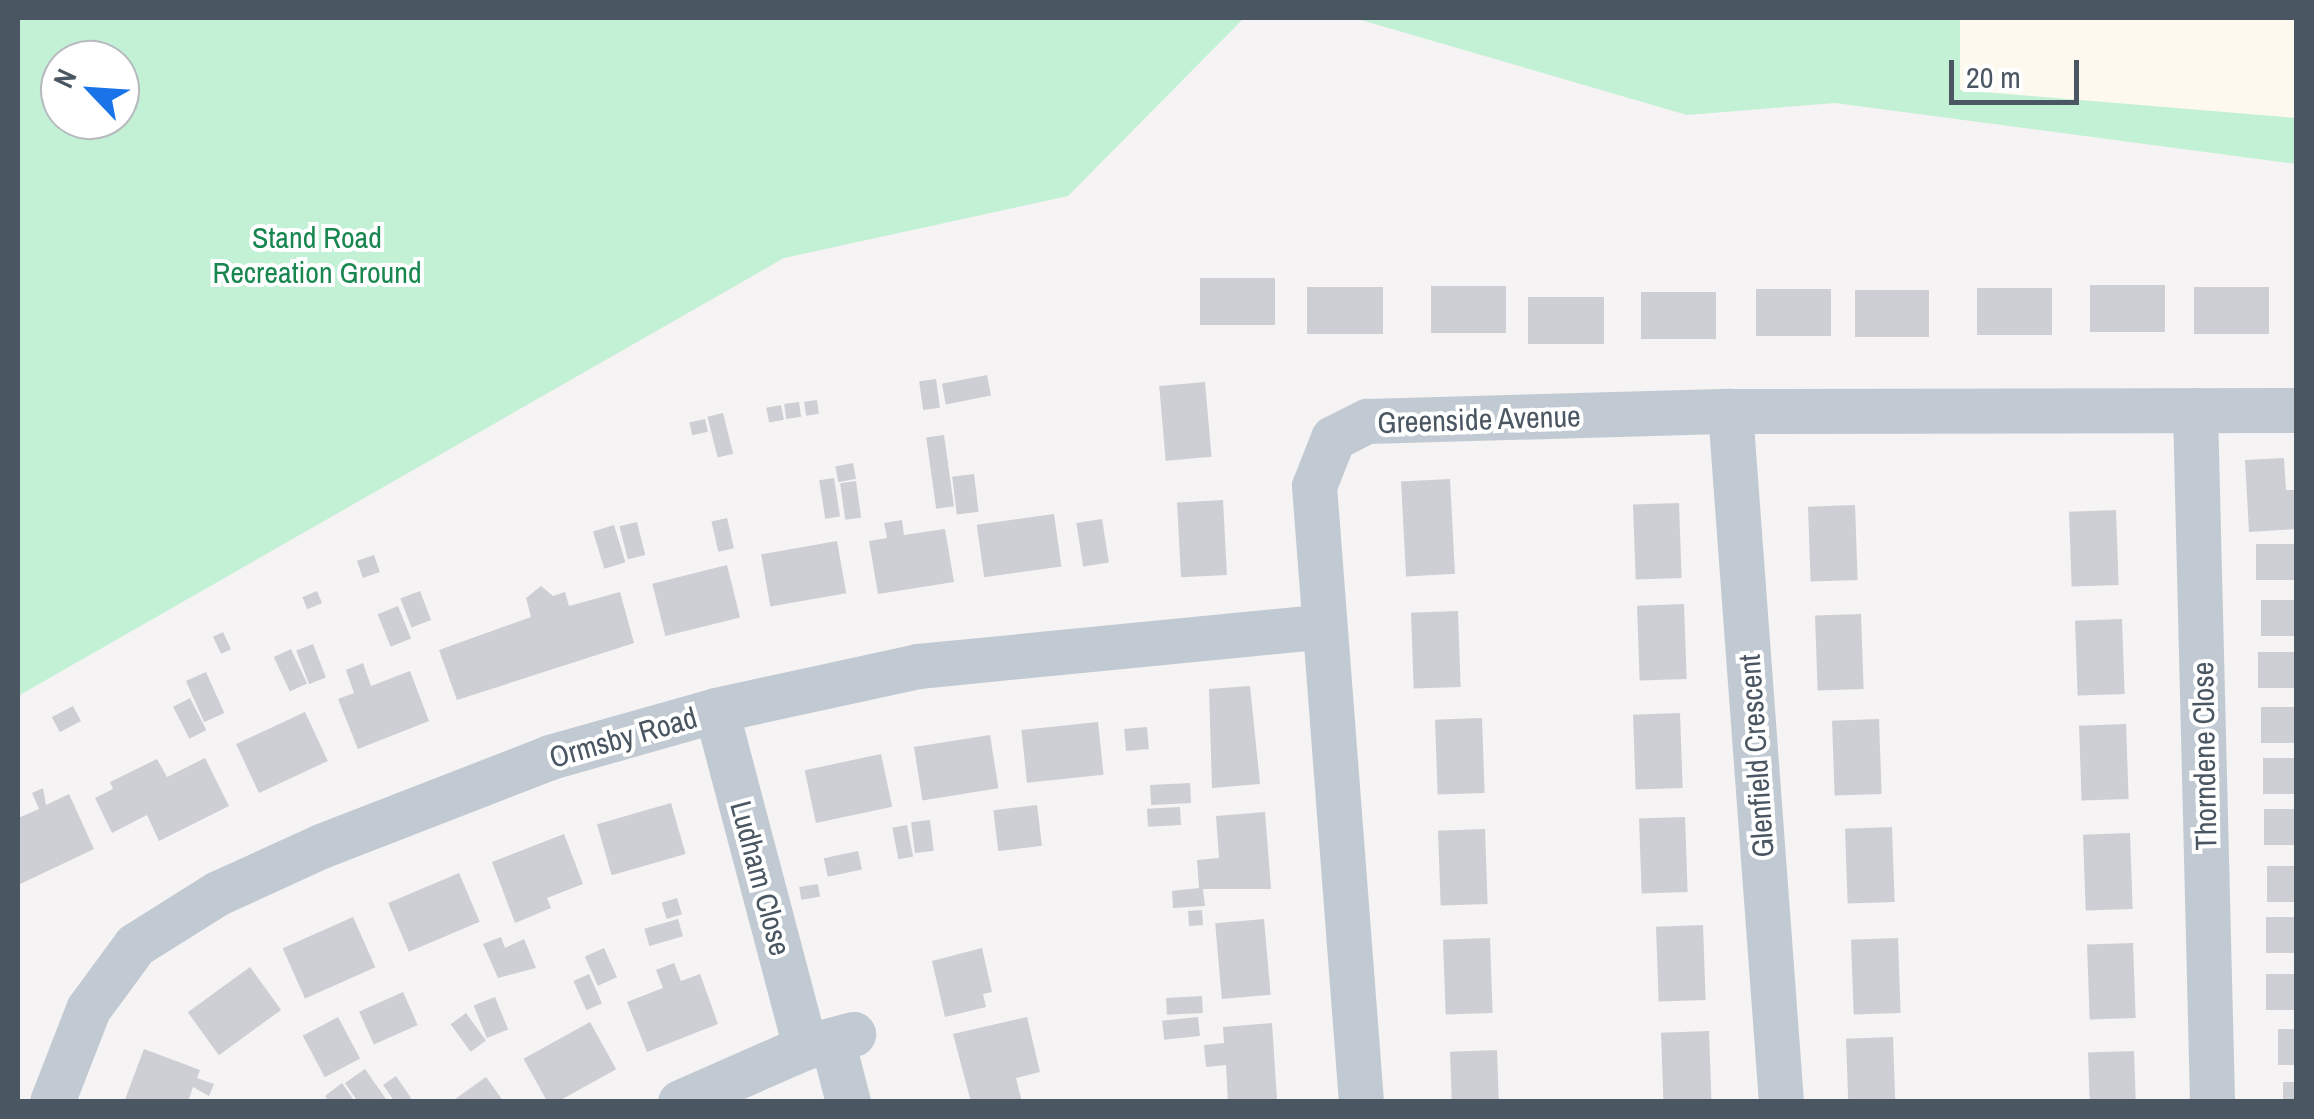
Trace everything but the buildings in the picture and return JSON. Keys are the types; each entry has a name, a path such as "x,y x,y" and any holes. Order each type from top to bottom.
{"street":[{"name":"Thorndene Close","path":"2195,410 2212,1102"},
{"name":"Greenside Avenue","path":"1360,1102 1314,486 1333,438 1367,421 1730,412 2296,410"},
{"name":"Glenfield Crescent","path":"1730,412 1781,1102"},
{"name":"Ormsby Road","path":"52,1102 88,1009 135,945 218,894 550,757 716,710 918,666 1323,626"},
{"name":"Ludham Close","path":"716,710 848,1102"},
{"path":"680,1102 830,1040"}],"shaded area":[{"path":"1944,18 2296,18 2296,164 1944,116"}],"green space":[{"name":"Stand Road Recreation Ground","path":"18,18 1244,18 1068,196 784,258 18,696"},
{"path":"1354,18 1960,18 1960,90 2296,118 2296,164 1835,103 1687,115"}]}
